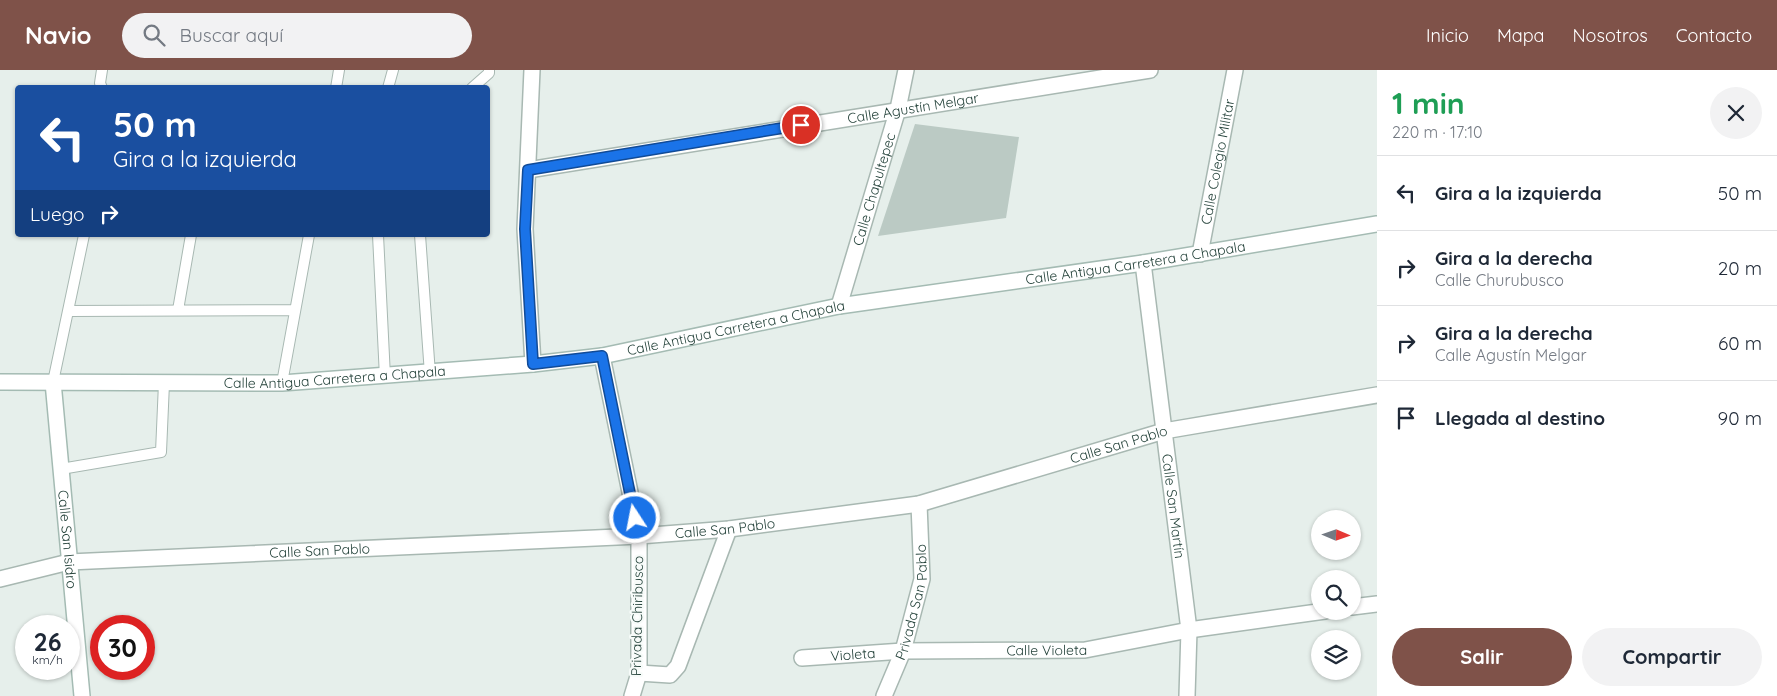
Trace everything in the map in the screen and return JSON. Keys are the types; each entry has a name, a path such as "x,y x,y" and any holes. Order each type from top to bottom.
{"street":[{"path":"532,70 525,229 533,364"},
{"name":"Calle Chapultepec","path":"839,306 898,109 906,70"},
{"name":"Calle Agustín Melgar","path":"528,170 1150,70"},
{"name":"Calle Colegio Militar","path":"1200,254 1236,70"},
{"name":"Calle Antigua Carretera a Chapala","path":"0,382 282,383 430,374 533,364 602,356 839,306 1143,263 1377,224"},
{"name":"Calle San Martín","path":"1143,263 1189,630 1187,696"},
{"name":"Privada Chiribusco","path":"602,356 639,536 639,673 632,696"},
{"name":"Calle San Isidro","path":"53,382 82,696"},
{"name":"Calle San Pablo","path":"0,579 69,562 639,536 729,529 919,504 1164,431 1377,395"},
{"name":"Privada San Pablo","path":"884,696 903,651 922,579 919,504"},
{"path":"639,673 670,675 678,666 729,529"},
{"path":"1361,606 1377,604"},
{"name":"Calle Violeta","path":"903,651 1085,650 1189,630 1311,613"},
{"name":"Violeta","path":"802,658 903,651"}],"lane":[{"path":"101,85 102,70"},
{"path":"336,85 339,70"},
{"path":"389,85 393,70"},
{"path":"475,85 489,73 489,70"},
{"path":"53,382 84,237"},
{"path":"178,310 191,237"},
{"path":"282,383 309,237"},
{"path":"378,237 385,376"},
{"path":"420,237 430,374"},
{"path":"68,311 295,310"},
{"path":"61,469 161,452 164,383"}],"building":[{"path":"915,124 1019,137 1006,218 878,236"}],"route":[{"path":"635,518 602,356 533,364 525,229 528,170 801,125"}]}
